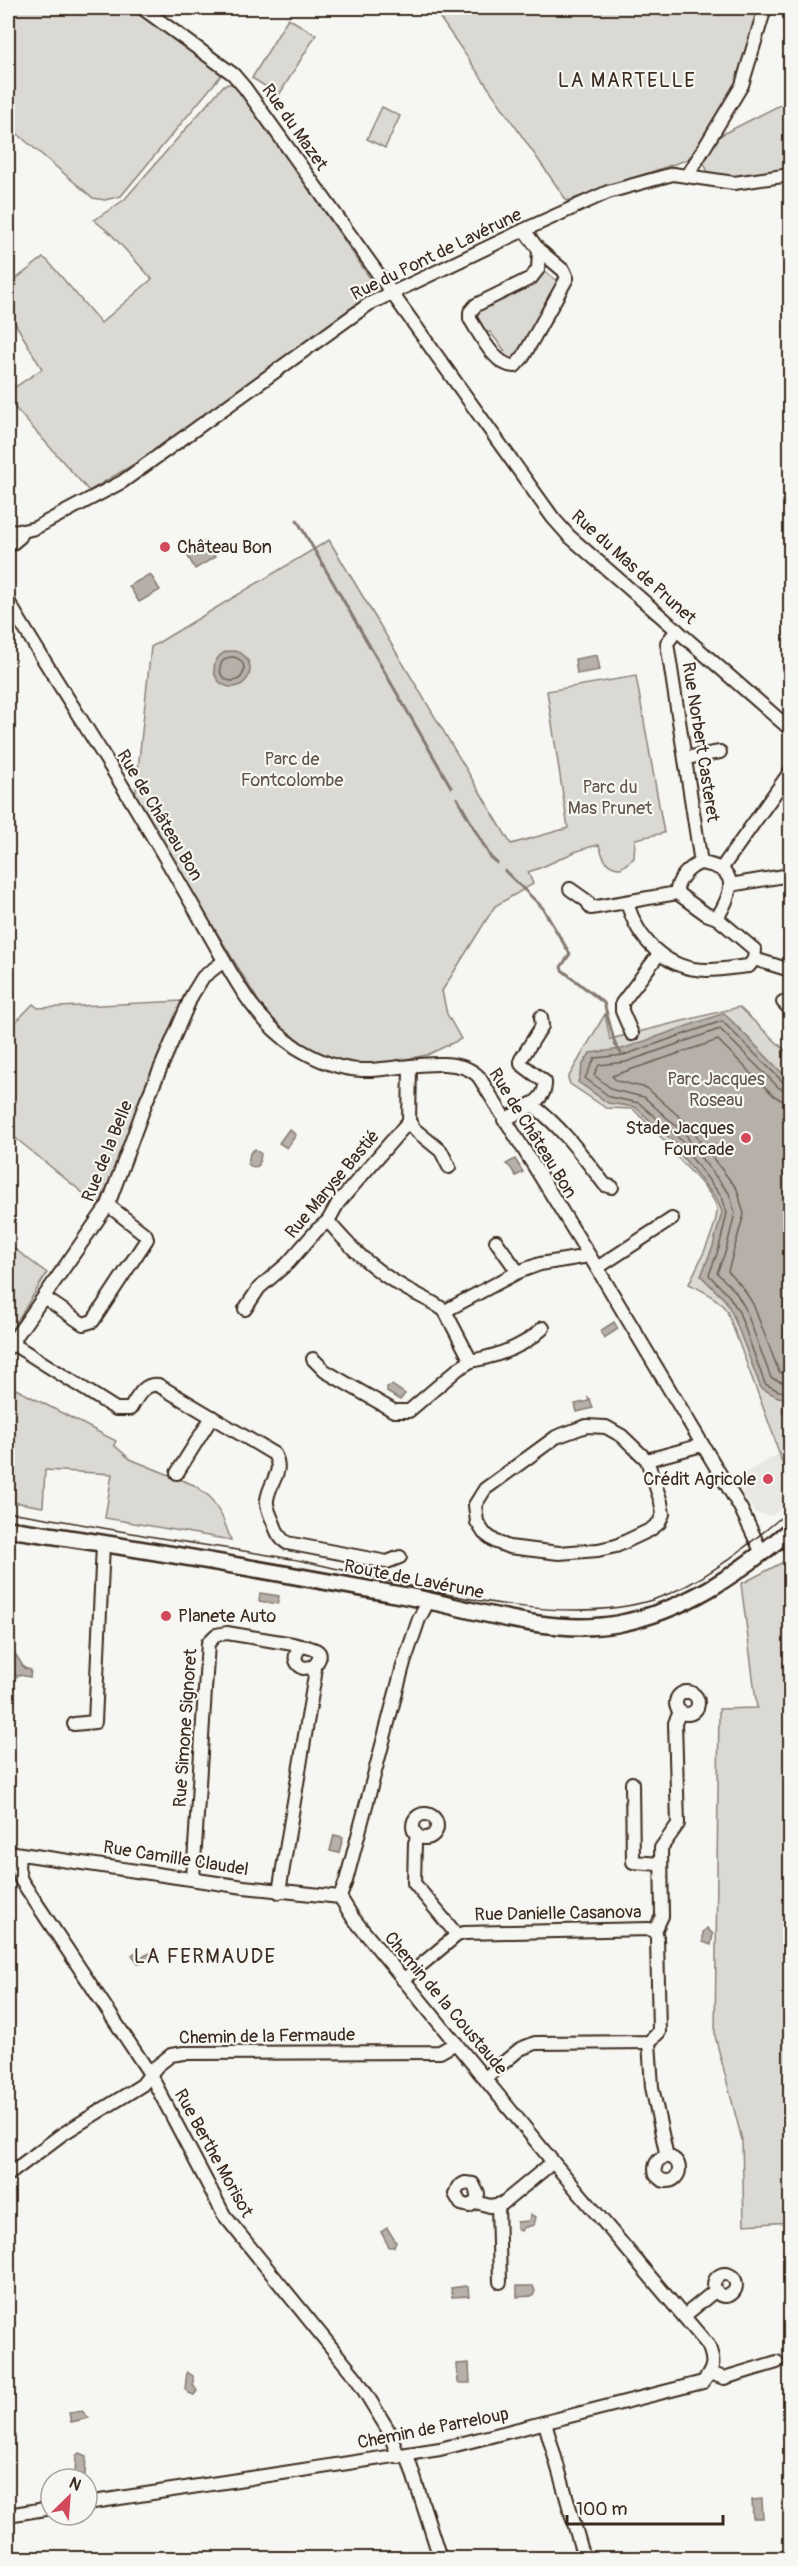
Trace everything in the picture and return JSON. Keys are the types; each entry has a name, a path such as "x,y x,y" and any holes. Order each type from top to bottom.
{"main road":[{"name":"Route de Lavérune","path":"8,1529 429,1600 510,1619 546,1624 615,1624 658,1614 705,1593 762,1553 790,1530"}],"street":[{"name":"Rue du Mazet","path":"142,8 233,74 391,294"},
{"path":"688,175 742,85 765,8"},
{"name":"Rue du Pont de Lavérune","path":"8,530 23,531 35,528 122,482 369,304 524,230 608,192 673,174 734,183 790,175"},
{"path":"524,230 538,250 564,271 567,278 523,357 515,366 508,366 498,358 470,319 470,312 476,305 531,278 538,269 538,250"},
{"name":"Rue du Mas de Prunet","path":"391,294 553,518 569,536 790,729"},
{"path":"8,547 20,537 23,531"},
{"name":"Rue de Château Bon","path":"8,601 138,812 236,984 262,1019 273,1030 313,1057 358,1070 450,1064 472,1070 597,1268 741,1509 762,1553"},
{"name":"Rue Norbert Casteret","path":"677,630 667,643 701,863"},
{"path":"685,758 720,752"},
{"path":"721,868 790,772"},
{"path":"627,902 633,923 659,954 685,967 705,970 749,966 754,958 755,950 751,944 717,918 706,914 677,893 676,887 681,879 691,868 701,863 721,868 726,873 730,885 730,896 717,918"},
{"path":"730,885 790,875"},
{"path":"570,889 591,908 677,893"},
{"path":"632,1034 622,1011 622,1004 659,954"},
{"path":"754,958 790,970"},
{"name":"Rue de la Belle","path":"10,1346 108,1205 146,1102 192,995 202,977 224,961"},
{"path":"504,1120 542,1096 546,1089 545,1082 521,1064 521,1059 542,1026 541,1017"},
{"path":"410,1067 410,1122 414,1129 441,1151 449,1167"},
{"path":"531,1104 548,1117 577,1147 605,1185 612,1187"},
{"name":"Rue Maryse Bastié","path":"245,1309 259,1288 288,1263 328,1221 338,1203 410,1122"},
{"path":"45,1298 83,1324 93,1321 147,1239 146,1235 108,1205"},
{"path":"597,1268 672,1218"},
{"path":"328,1221 349,1247 368,1264 404,1288 434,1302 445,1311 471,1361"},
{"path":"496,1241 519,1272"},
{"path":"445,1311 519,1272 540,1264 589,1256"},
{"path":"313,1359 325,1371 401,1413 409,1411 458,1369 471,1361 489,1358 530,1341 543,1328"},
{"path":"10,1346 116,1408 130,1409 144,1389 153,1384 164,1387 274,1454 279,1469 267,1500 268,1509 282,1540 293,1545 387,1562 400,1557"},
{"path":"177,1473 212,1417"},
{"path":"586,1426 606,1427 622,1436 647,1460 663,1514 659,1523 650,1530 615,1545 598,1550 559,1553 523,1550 496,1542 484,1533 477,1522 475,1504 485,1488 556,1437 586,1426"},
{"path":"647,1460 702,1445"},
{"path":"74,1724 95,1722 103,1544"},
{"path":"340,1897 403,1666 419,1619 429,1600"},
{"name":"Rue Simone Signoret","path":"193,1878 208,1643 216,1635 227,1633 301,1647 295,1656 296,1661 303,1668 313,1667 315,1675 279,1892"},
{"path":"655,1931 662,1916 661,1848 678,1824 675,1723 680,1712"},
{"path":"632,1783 633,1862 661,1864"},
{"path":"418,1836 415,1843 414,1883 457,1935"},
{"name":"Rue Camille Claudel","path":"13,1853 279,1892 340,1897"},
{"name":"Rue Berthe Morisot","path":"13,1853 21,1880 150,2074 224,2215 357,2379 387,2428 403,2456 440,2559"},
{"name":"Chemin de la Coustaude","path":"340,1897 353,1918 403,1980 708,2345 714,2358 711,2373"},
{"name":"Rue Danielle Casanova","path":"403,1980 457,1935 464,1932 649,1929 655,1931 657,1937 659,2032 649,2042"},
{"path":"485,2078 520,2049 535,2043 649,2042 652,2088 667,2157"},
{"name":"Chemin de la Fermaude","path":"8,2175 61,2135 136,2090 171,2055 184,2053 440,2052 456,2043"},
{"path":"476,2202 490,2206 498,2205 553,2162"},
{"path":"498,2205 500,2282"},
{"path":"684,2316 716,2290"},
{"name":"Chemin de Parreloup","path":"99,2501 403,2456 454,2446 702,2382 711,2373 724,2378 777,2362"},
{"path":"545,2422 584,2559"},
{"path":"8,2515 39,2510"}],"shaded area":[{"path":"779,1454 790,1491 789,1502 772,1516 755,1513 734,1479"}],"green space":[{"path":"8,8 137,8 224,72 121,196 105,200 93,198 8,126"},
{"path":"433,8 762,8 738,85 693,154 686,160 567,201"},
{"path":"288,18 316,35 279,95 252,78"},
{"path":"236,83 372,281 369,295 166,445 89,491 8,400 8,392 42,369 8,311 8,285 43,258 101,323 152,279 111,234 94,220 124,200 224,85"},
{"path":"790,100 790,168 731,177 708,172 702,159 713,139"},
{"path":"382,107 400,116 385,148 367,139"},
{"path":"547,266 544,270 556,280 560,276 562,279 516,358 507,360 499,352 505,351 490,332 484,332 476,319 478,312"},
{"name":"Parc de Fontcolombe","path":"329,540 511,844 568,828 547,691 636,676 664,833 635,839 634,858 621,868 609,864 599,845 580,850 528,872 533,884 495,906 442,991 447,1014 461,1039 427,1055 364,1067 317,1054 268,1017 135,798 151,647"},
{"path":"182,1001 99,1206 8,1132 8,1030 33,1004 38,1008"},
{"name":"Parc Jacques Roseau","path":"739,1007 790,1055 790,1462 784,1469 727,1311 714,1298 689,1284 714,1227 716,1204 674,1154 673,1149 633,1109 606,1108 570,1084 568,1078 605,1014 610,1039"},
{"path":"8,1244 47,1273 8,1336"},
{"path":"8,1385 116,1441 114,1445 130,1459 194,1485 210,1497 222,1516 231,1540 105,1518 112,1474 45,1470 43,1507 8,1501"},
{"path":"790,1560 790,2222 744,2225 742,2140 715,2036 719,1709 757,1708 741,1584"}],"water":[{"path":"206,541 215,557 195,569 186,553"},
{"path":"150,574 160,590 139,602 129,586"},
{"path":"232,651 244,657 250,669 244,681 232,687 220,681 214,669 220,657"},
{"path":"597,655 600,670 577,674 575,659"},
{"name":"Parc Jacques Roseau","path":"724,1013 790,1081 790,1399 778,1397 761,1388 725,1300 701,1276 713,1246 722,1212 717,1200 681,1155 677,1145 635,1107 608,1103 578,1082 583,1064 590,1053 622,1049"},
{"path":"289,1129 296,1135 287,1148 279,1143"},
{"path":"255,1149 261,1154 259,1165 254,1168 248,1164 250,1153"},
{"path":"515,1159 523,1172 516,1176 506,1164"},
{"path":"614,1322 618,1329 604,1338 600,1331"},
{"path":"392,1385 405,1394 400,1400 387,1392 387,1387"},
{"path":"588,1398 593,1408 577,1412 575,1404 589,1401"},
{"path":"260,1593 279,1596 278,1604 259,1601"},
{"path":"16,1655 24,1668 31,1670 30,1677 20,1675 17,1677 8,1660"},
{"path":"334,1835 343,1837 339,1853 330,1851"},
{"path":"707,1928 713,1934 711,1945 703,1942 703,1932"},
{"path":"136,1952 140,1958 150,1953 151,1959 139,1964 132,1955"},
{"path":"531,2215 536,2217 534,2225 523,2228 521,2231 517,2229 517,2222 528,2221"},
{"path":"387,2228 396,2242 394,2247 389,2247 381,2232"},
{"path":"466,2286 469,2296 452,2297 451,2288"},
{"path":"517,2286 533,2286 535,2291 533,2296 517,2297"},
{"path":"469,2363 470,2383 458,2383 457,2364"},
{"path":"187,2372 193,2376 193,2385 197,2391 194,2395 185,2389"},
{"path":"82,2411 89,2418 71,2422 69,2413"},
{"path":"79,2453 86,2456 85,2467 75,2467 76,2456"},
{"path":"762,2499 763,2518 753,2518 752,2500"}],"waterway":[{"path":"297,520 451,787"},
{"path":"457,798 491,858 497,863"},
{"path":"505,871 542,907 570,954 561,967 562,970 604,1003 615,1044 621,1053"},
{"path":"783,1413 784,1397"}],"tram line":[{"path":"8,1512 288,1558 481,1601 573,1610 615,1608 674,1592 727,1561 790,1510"}],"place":[{"name":"Château Bon","path":"165,547"},
{"name":"Stade Jacques Fourcade","path":"746,1138"},
{"name":"Crédit Agricole","path":"768,1479"},
{"name":"Planete Auto","path":"166,1616"}],"district":[{"name":"LA MARTELLE","path":"627,80"},
{"name":"LA FERMAUDE","path":"205,1956"}],"park label":[{"name":"Parc du Mas Prunet","path":"610,797"}]}
